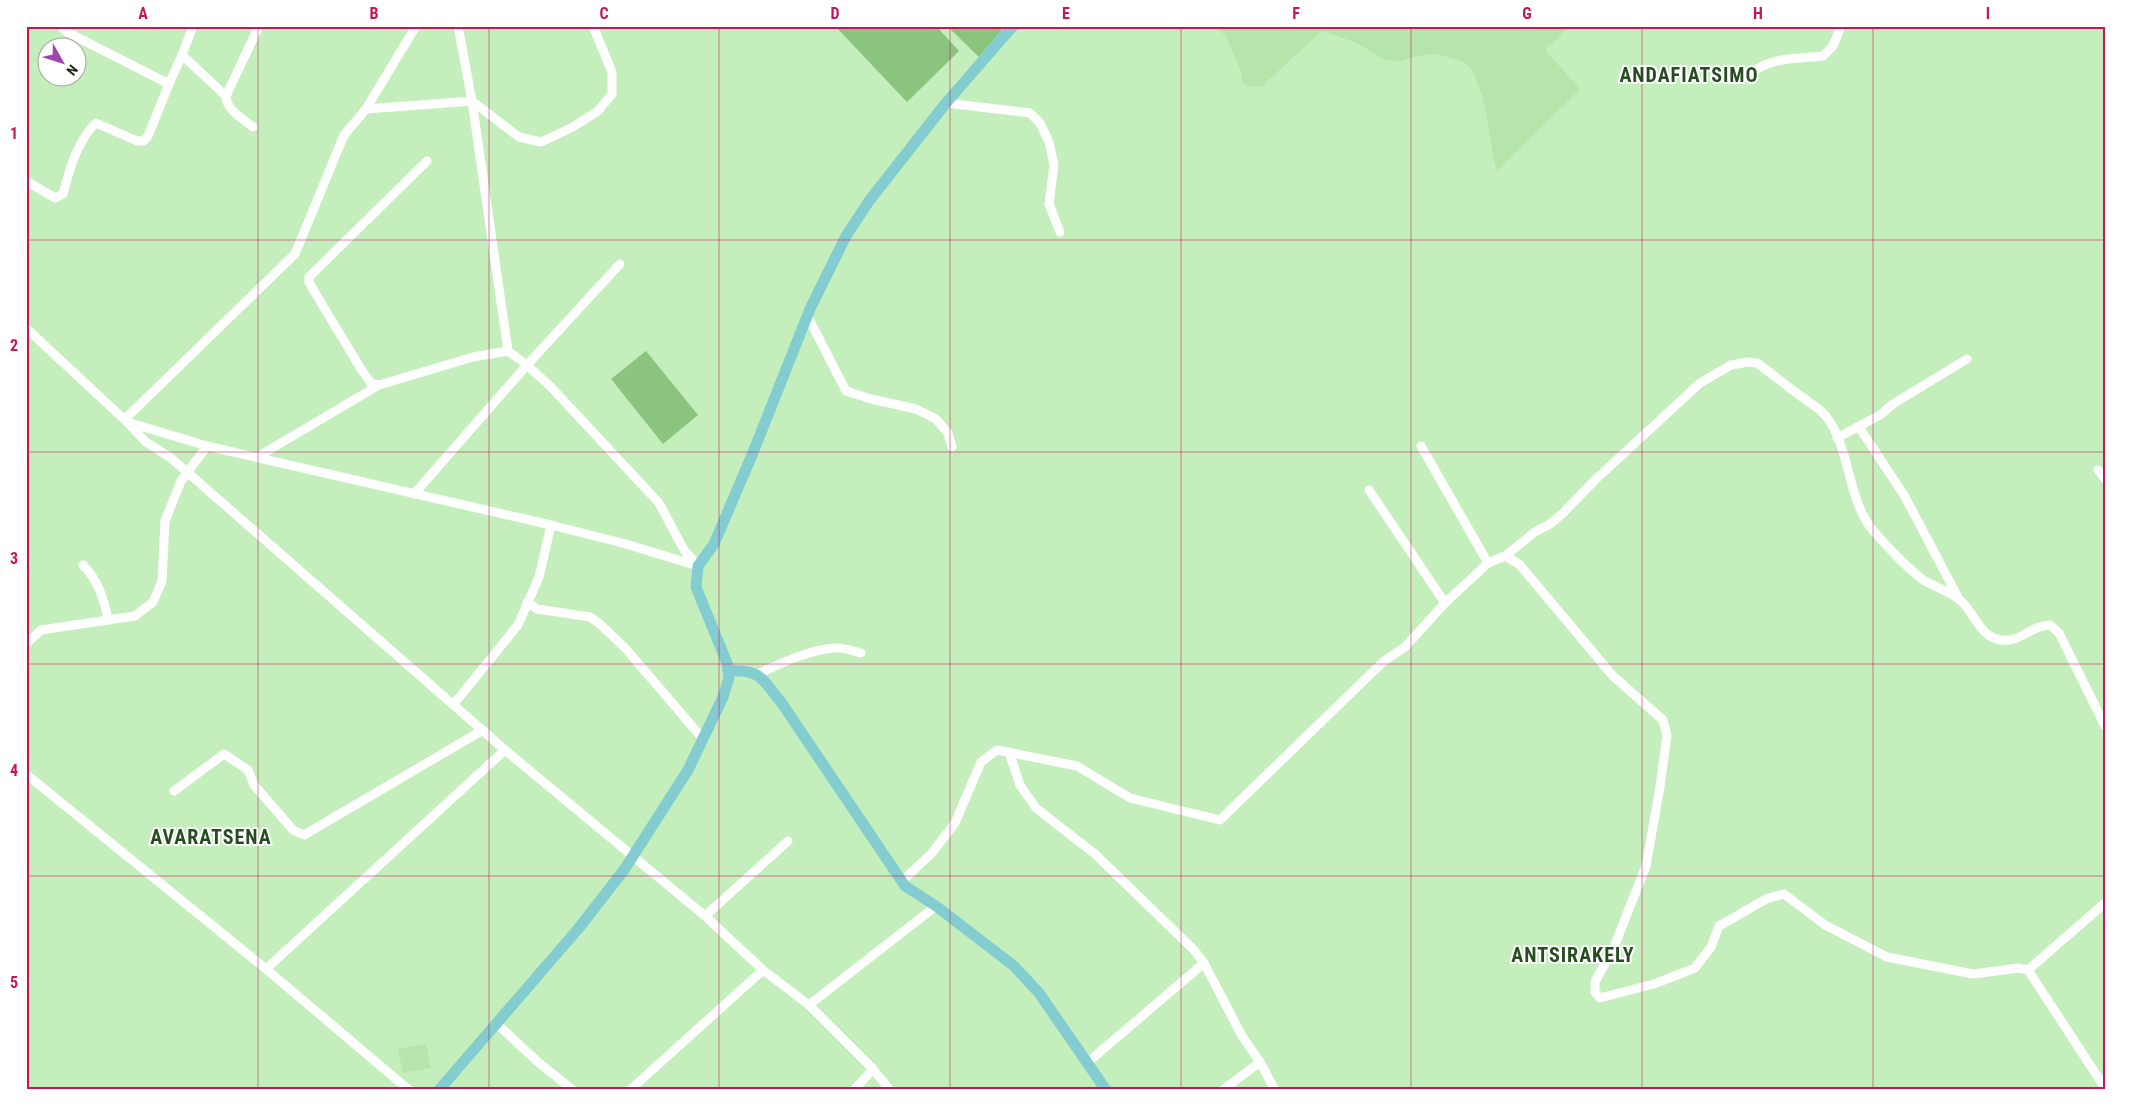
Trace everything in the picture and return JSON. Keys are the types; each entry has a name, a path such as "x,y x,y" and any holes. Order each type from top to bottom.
{"main road":[{"path":"439,1090 578,929 624,870 688,770 723,697 729,678 727,663 696,587 698,566 714,544 752,455 807,315 846,236 896,165 1008,28"},
{"path":"728,671 744,670 758,674 781,702 905,886 936,906 1014,966 1039,993 1106,1090"}],"street":[{"path":"61,26 68,32 169,84"},
{"path":"26,181 55,198 63,194 68,175 86,135 96,123 137,140 144,141 148,136 193,26"},
{"path":"253,127 230,109 226,102 226,96 259,26"},
{"path":"126,420 294,254 344,135 366,109 416,26"},
{"path":"458,26 472,101 508,351"},
{"path":"366,109 472,101 519,137 541,142 578,124 598,111 612,94 612,72 593,26"},
{"path":"1750,72 1779,59 1824,56 1833,46 1841,26"},
{"path":"182,55 226,96"},
{"path":"946,103 1030,113 1040,123 1049,142 1054,165 1049,204 1060,232"},
{"path":"379,384 371,382 361,369 309,282 309,277 427,161"},
{"path":"414,494 527,364 620,264"},
{"path":"807,315 846,391 871,399 916,409 936,419 948,433 952,447"},
{"path":"26,328 126,420 146,442 171,458 186,474 505,750 705,916 763,970 809,1005 873,1069 890,1090"},
{"path":"259,456 379,384 473,357 508,351 527,364 550,386 659,503 684,550 698,566"},
{"path":"1837,438 1859,427 1966,359"},
{"path":"902,881 932,853 955,823 981,762 997,750 1077,766 1130,798 1220,820 1378,667 1405,647 1445,603 1488,563 1506,556 1535,532 1550,524 1562,514 1594,480 1700,383 1731,365 1748,362 1757,363 1825,416 1837,438 1867,522 1884,542 1923,580 1959,599 1969,608 1990,637 2002,641 2019,638 2040,625 2050,625 2059,633 2105,726"},
{"path":"126,420 208,446 259,456 551,525 626,544 698,566"},
{"path":"1859,427 1904,494 1959,599"},
{"path":"26,644 41,630 136,616 153,602 162,581 165,521 181,481 208,446"},
{"path":"1421,446 1488,563"},
{"path":"2098,470 2105,479"},
{"path":"1369,490 1445,603"},
{"path":"453,705 518,625 539,577 551,525"},
{"path":"1506,556 1519,564 1613,676 1663,720 1667,735 1646,866 1614,947 1595,982 1595,992 1600,998 1654,984 1695,968 1710,947 1719,926 1768,898 1784,894 1825,925 1887,956 1973,974 2019,968 2028,970 2105,1088"},
{"path":"83,565 99,588 105,602 108,620"},
{"path":"527,602 537,609 590,617 600,624 626,648 703,739"},
{"path":"758,674 774,666 816,652 836,648 861,653"},
{"path":"174,791 224,754 248,770 254,785 293,830 304,835 483,730"},
{"path":"266,969 505,750"},
{"path":"1008,752 1020,785 1036,808 1095,854 1194,950 1204,963 1242,1036 1260,1062 1275,1090"},
{"path":"26,774 266,969 409,1090"},
{"path":"705,916 788,841"},
{"path":"2028,970 2105,903"},
{"path":"809,1005 936,906"},
{"path":"1087,1063 1204,963"},
{"path":"630,1090 763,970"},
{"path":"497,1024 538,1062 573,1090"},
{"path":"1223,1090 1260,1062"},
{"path":"854,1090 873,1069"}],"shaded area":[{"path":"835,26 936,26 959,51 907,102"},
{"path":"947,26 1000,26 1002,30 979,57"},
{"path":"1214,26 1570,26 1545,50 1580,89 1497,171 1481,92 1472,70 1464,62 1436,54 1418,56 1398,62 1385,60 1355,42 1322,31 1262,86 1251,87 1243,83 1241,72 1226,36"},
{"path":"646,351 698,415 663,444 611,379"},
{"path":"426,1044 431,1068 403,1073 398,1049"}],"district":[{"name":"ANDAFIATSIMO","path":"1689,75"},
{"name":"AVARATSENA","path":"211,837"},
{"name":"ANTSIRAKELY","path":"1573,955"}]}
